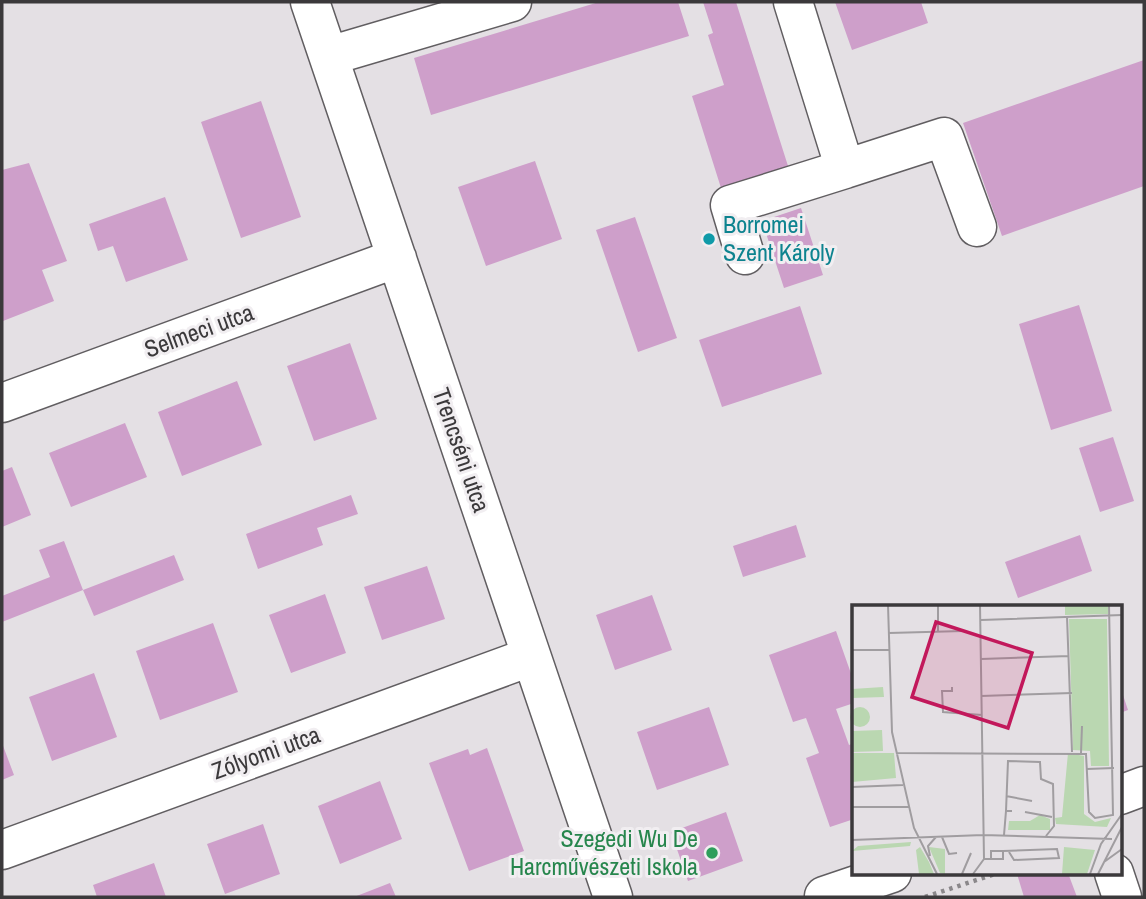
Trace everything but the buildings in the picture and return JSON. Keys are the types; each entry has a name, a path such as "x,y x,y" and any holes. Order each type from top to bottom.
{"street":[{"name":"Trencséni utca","path":"310,2 613,897"},
{"path":"329,56 512,2"},
{"path":"793,2 845,169"},
{"path":"745,255 730,205 944,137 977,227"},
{"name":"Selmeci utca","path":"2,403 397,258"},
{"name":"Zólyomi utca","path":"2,849 530,657"},
{"path":"1122,793 1144,786"},
{"path":"824,896 889,874"},
{"path":"1114,874 1122,897"}],"path":[{"path":"925,897 995,874"}],"place":[{"name":"Borromei Szent Károly","path":"709,239"},
{"name":"Szegedi Wu De Harcművészeti Iskola","path":"712,853"}]}
